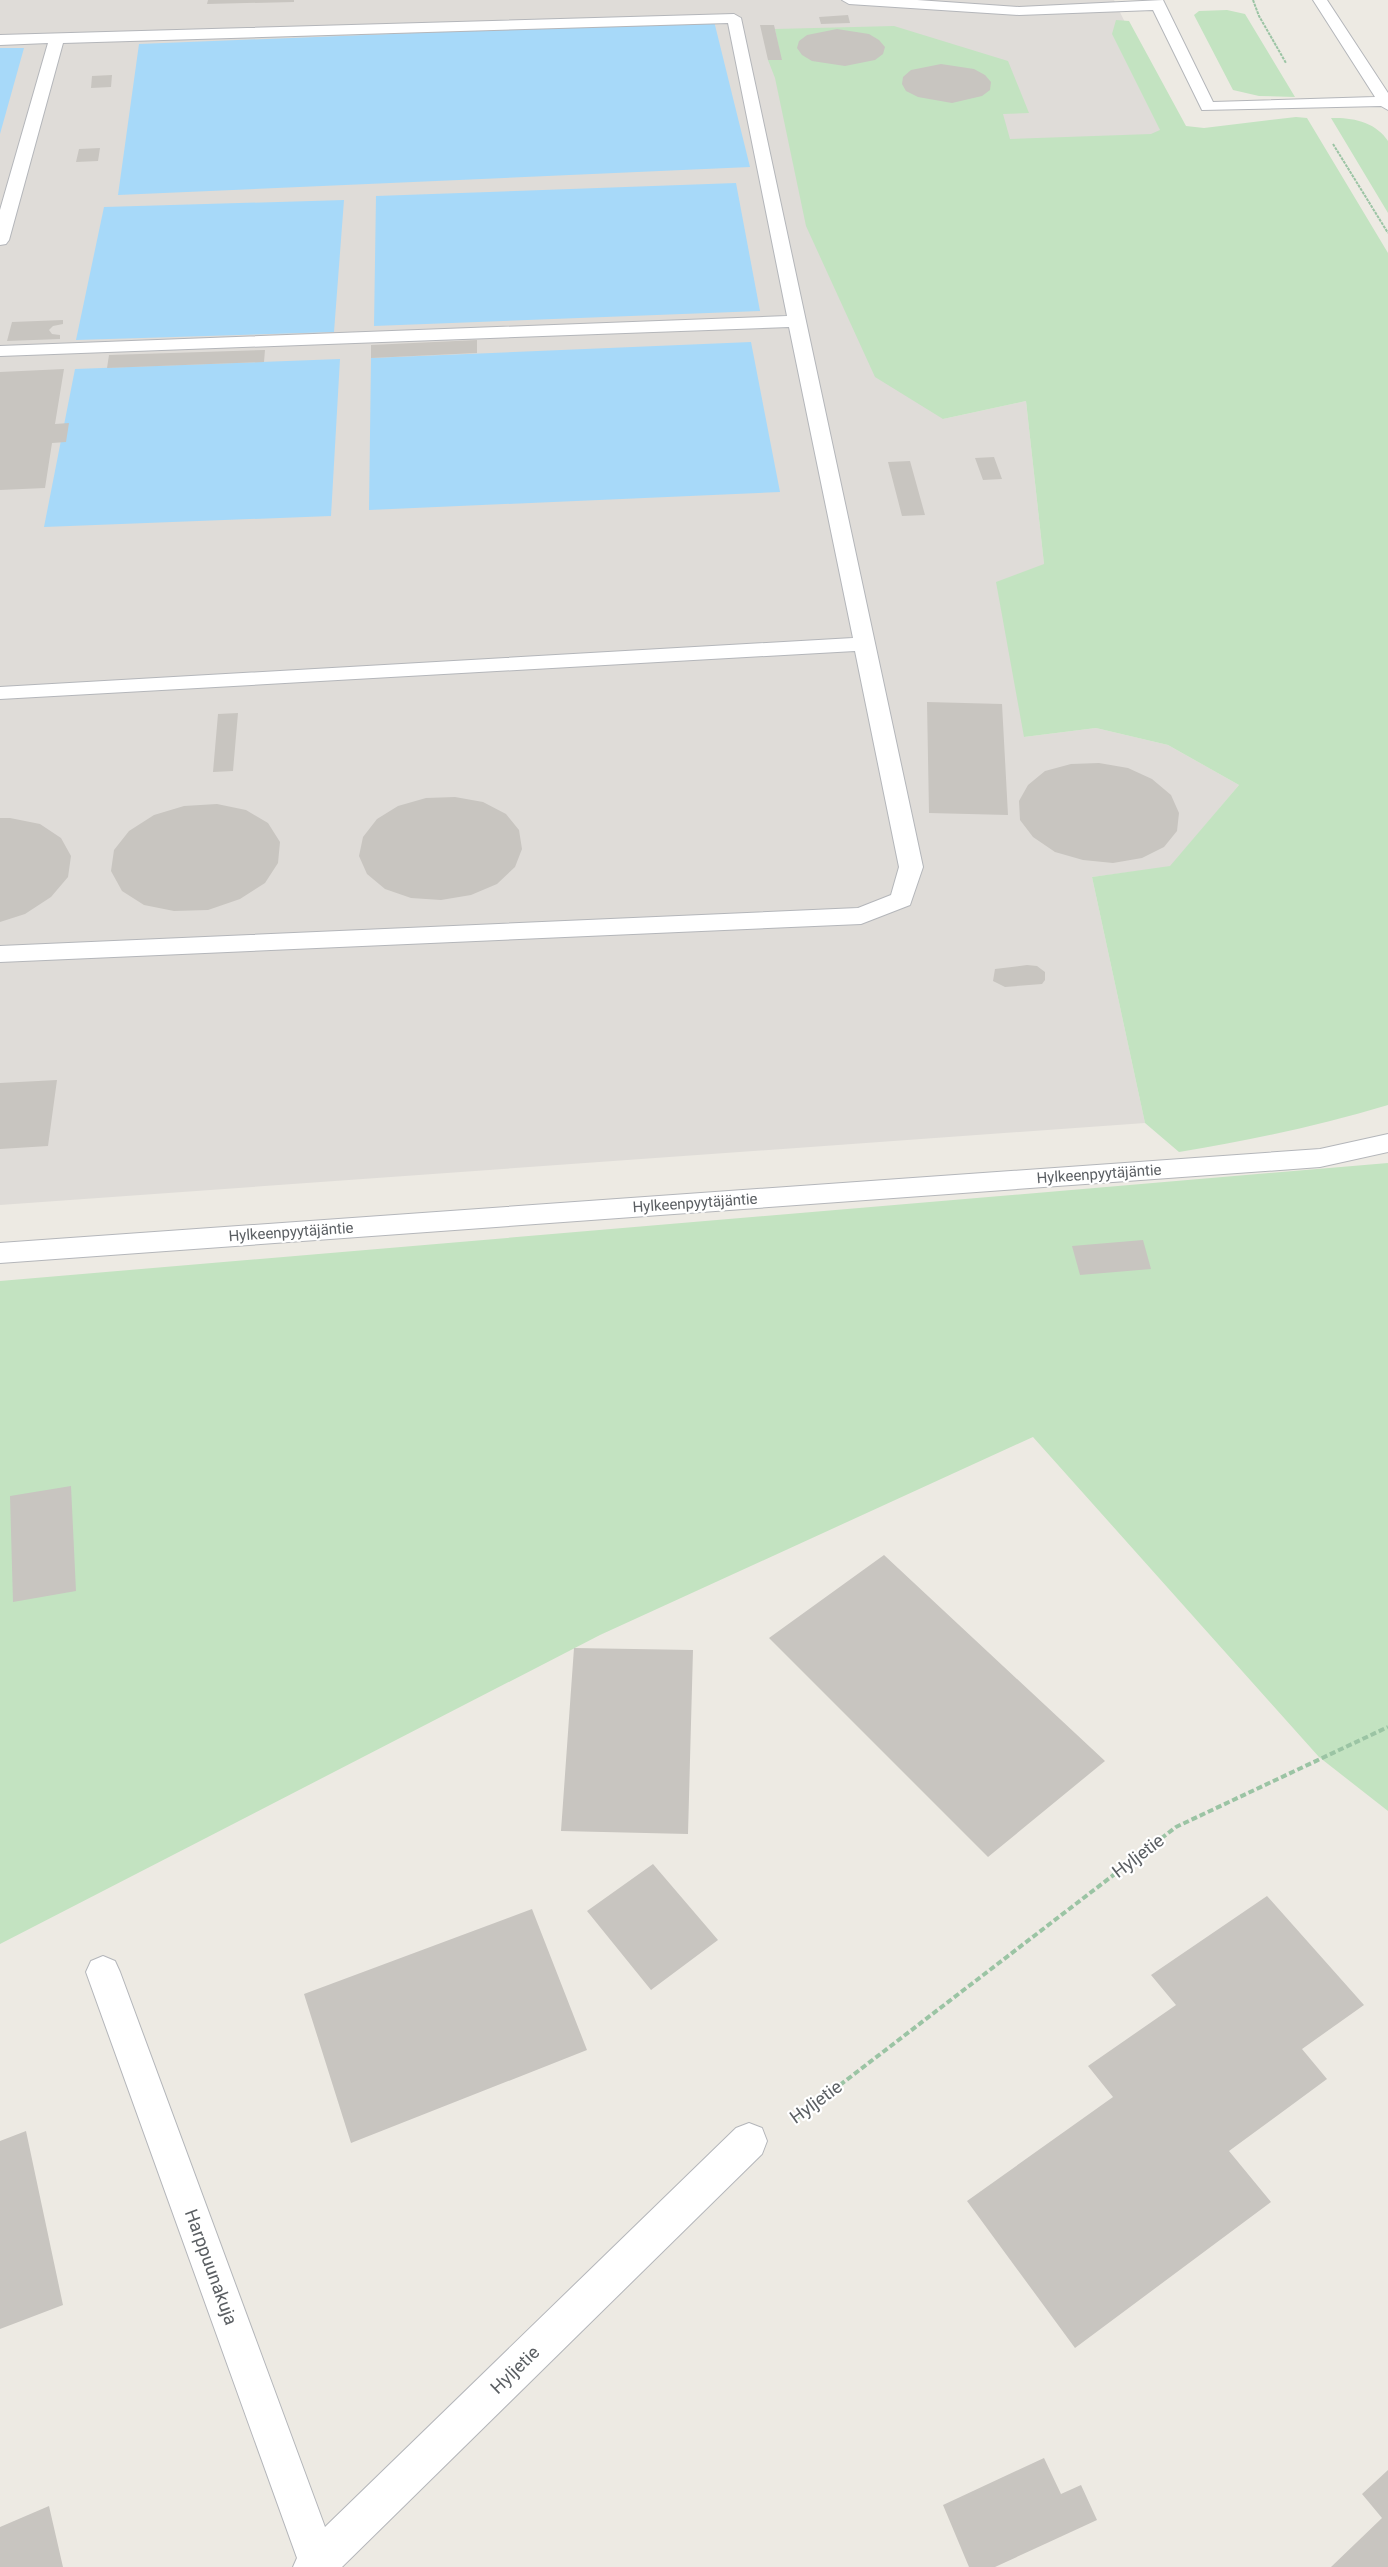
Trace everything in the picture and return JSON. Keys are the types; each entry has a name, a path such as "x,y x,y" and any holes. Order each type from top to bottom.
{"street":[{"path":"849,0 932,3 1019,12 1157,3 1208,107 1387,103"},
{"path":"1320,0 1387,103"},
{"path":"0,40 734,18 911,867 902,900 861,916 0,954"},
{"path":"0,240 57,38"},
{"path":"0,351 797,321"},
{"path":"0,693 864,644"},
{"name":"Hylkeenpyytäjäntie","path":"0,1252 1320,1158 1388,1143"},
{"name":"Harppuunakuja","path":"103,1972 316,2564"},
{"name":"Hyljetie","path":"316,2564 749,2141"}],"path":[{"name":"Hyljetie","path":"749,2141 792,2121 1176,1827 1388,1727"}],"shaded area":[{"path":"0,0 1114,0 1186,146 943,419 1026,401 1044,564 1024,737 1096,728 1168,745 1239,785 1170,867 1092,877 1145,1123 0,1205"}],"green space":[{"path":"1227,10 1245,14 1295,97 1259,96 1233,90 1194,15 1199,11"},
{"path":"1116,20 1129,21 1186,126 1204,128 1296,117 1307,118 1388,253 1388,1105 1284,1132 1179,1152 1145,1123 1092,877 1170,866 1239,785 1168,745 1096,728 1024,737 996,582 1044,564 1026,401 943,419 875,377 806,226 775,78 768,60 781,60 775,29 894,26 1008,61 1029,113 1003,114 1010,139 1151,134 1160,130 1112,34"},
{"path":"1331,118 1347,118 1363,122 1377,129 1388,141 1388,213"},
{"path":"1388,1163 1388,1811 1319,1757 1033,1437 600,1635 0,1944 0,1281"}],"water":[{"path":"714,21 750,167 118,195 139,44"},
{"path":"0,48 24,48 0,134"},
{"path":"736,183 760,311 374,326 376,196"},
{"path":"344,200 334,332 76,340 104,207"},
{"path":"751,342 780,492 369,510 371,358"},
{"path":"340,359 331,516 44,527 75,369"}],"building":[{"path":"208,0 294,0 294,2 207,4"},
{"path":"848,15 850,23 821,24 819,17"},
{"path":"760,25 774,25 782,60 768,60"},
{"path":"837,29 869,34 879,40 885,47 883,54 875,60 845,66 812,61 802,55 797,48 799,41 807,35"},
{"path":"941,64 974,69 985,75 991,82 990,90 982,96 952,103 918,97 906,91 902,84 903,77 911,70"},
{"path":"112,75 111,87 91,88 92,76"},
{"path":"100,148 98,161 76,162 79,149"},
{"path":"63,320 63,324 53,326 49,330 52,334 60,335 60,339 7,341 12,322"},
{"path":"477,340 477,353 371,358 371,345"},
{"path":"265,350 264,362 107,368 109,355"},
{"path":"64,369 55,424 69,423 66,442 52,443 45,488 0,490 0,372"},
{"path":"994,457 1002,479 983,480 975,458"},
{"path":"910,461 925,515 902,516 888,462"},
{"path":"927,702 1002,704 1008,815 929,813"},
{"path":"238,713 233,771 213,772 218,714"},
{"path":"1099,763 1128,768 1152,779 1171,795 1179,813 1177,831 1164,847 1142,858 1113,863 1083,860 1055,852 1033,837 1020,820 1019,801 1028,785 1045,771 1071,764"},
{"path":"455,797 483,802 506,814 519,830 522,849 515,867 497,884 471,895 441,900 411,898 385,889 367,874 359,856 363,837 377,819 398,806 426,798"},
{"path":"217,804 246,810 268,823 280,842 278,863 265,883 240,899 208,910 174,911 144,905 122,891 111,871 114,850 129,831 154,815 184,806"},
{"path":"0,818 40,824 61,838 71,856 68,877 51,897 25,914 0,922"},
{"path":"1027,965 1037,966 1045,972 1045,980 1042,984 1005,987 993,981 995,969"},
{"path":"57,1080 48,1146 0,1149 0,1083"},
{"path":"1143,1240 1151,1269 1080,1275 1072,1246"},
{"path":"71,1486 76,1591 13,1602 10,1496"},
{"path":"884,1555 1105,1761 988,1857 769,1638"},
{"path":"574,1648 693,1650 688,1834 561,1831"},
{"path":"653,1864 718,1940 651,1990 587,1911"},
{"path":"1267,1896 1364,2005 1302,2049 1327,2079 1229,2151 1271,2202 1075,2348 967,2201 1113,2097 1088,2066 1176,2005 1151,1975"},
{"path":"532,1909 587,2050 351,2143 304,1994"},
{"path":"26,2131 63,2305 0,2329 0,2141"},
{"path":"1044,2458 1061,2494 1081,2485 1097,2520 995,2567 969,2567 943,2505"},
{"path":"1388,2470 1388,2567 1331,2567 1382,2518 1362,2494"},
{"path":"49,2506 63,2567 0,2567 0,2527"}]}
